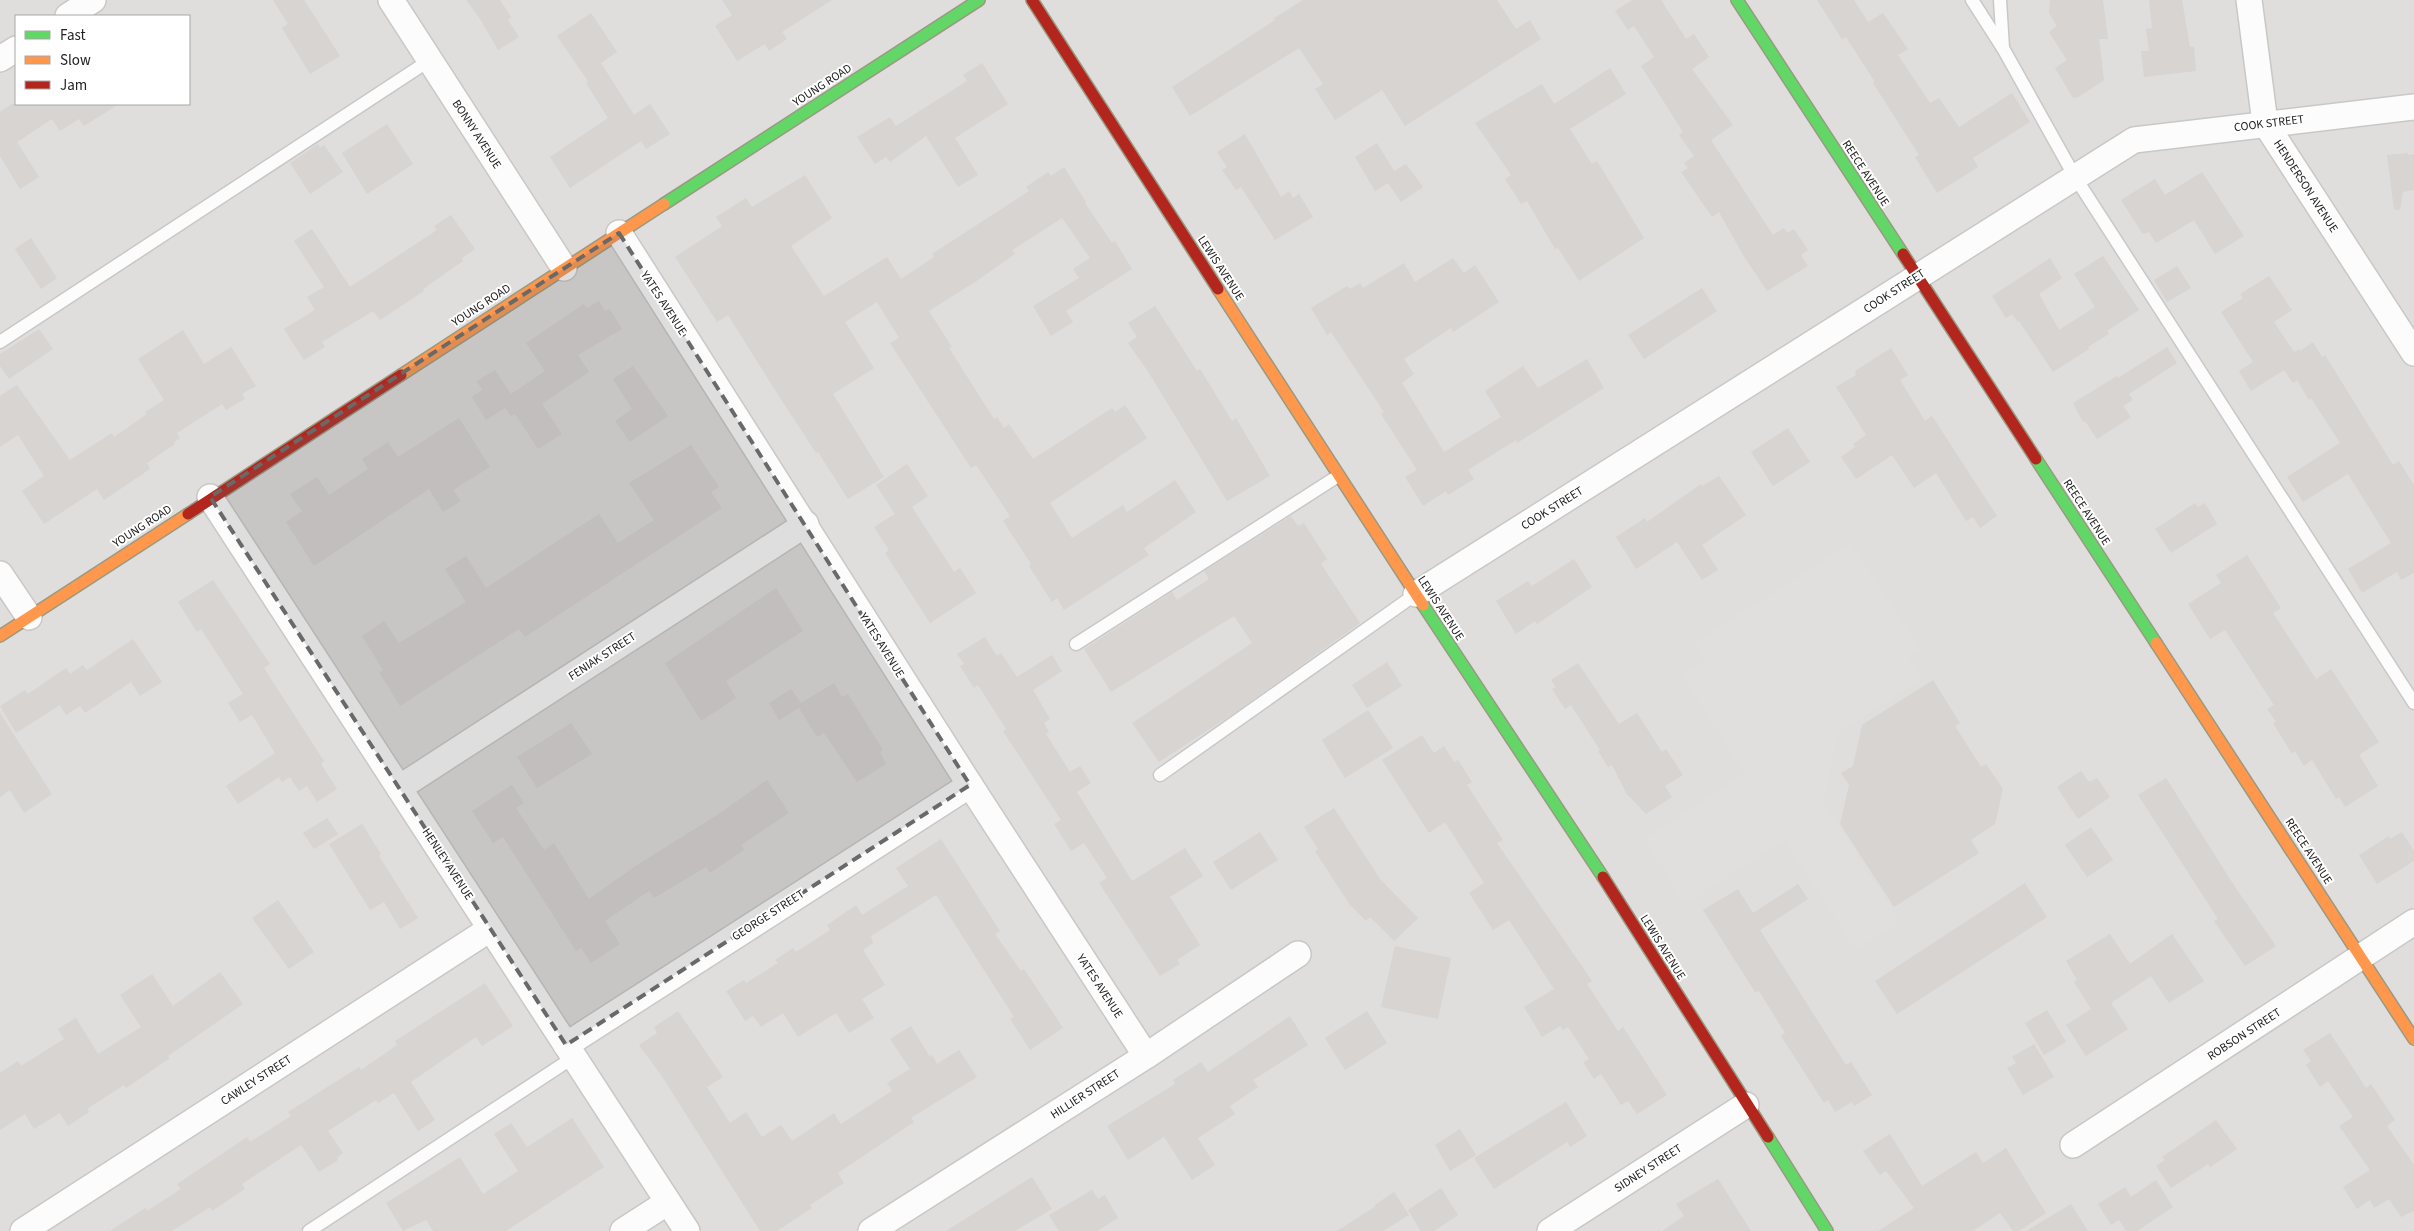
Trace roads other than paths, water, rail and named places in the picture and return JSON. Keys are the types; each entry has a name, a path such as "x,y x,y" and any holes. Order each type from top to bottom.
{"street":[{"path":"70,15 93,0"},
{"name":"BONNY AVENUE","path":"391,0 564,268"},
{"name":"YOUNG ROAD","path":"0,636 979,0"},
{"name":"LEWIS AVENUE","path":"1032,0 1338,476 1620,903 1827,1231"},
{"name":"REECE AVENUE","path":"1737,0 2414,1039"},
{"name":"HENDERSON AVENUE","path":"2249,0 2266,123 2414,353"},
{"name":"COOK STREET","path":"1416,594 2134,140 2414,107"},
{"name":"YATES AVENUE","path":"620,233 970,785 1146,1056"},
{"name":"HENLEY AVENUE","path":"210,498 687,1231"},
{"name":"FENIAK STREET","path":"399,788 806,524"},
{"path":"0,574 29,617"},
{"name":"GEORGE STREET","path":"570,1051 970,785"},
{"name":"ROBSON STREET","path":"2073,1145 2414,922"},
{"name":"CAWLEY STREET","path":"26,1230 490,929"},
{"name":"HILLIER STREET","path":"871,1231 1146,1056 1298,954"},
{"name":"SIDNEY STREET","path":"1550,1231 1746,1105"},
{"path":"623,1231 668,1202"}],"lane":[{"path":"1972,0 2004,50 2075,177 2414,703"},
{"path":"2000,0 2004,50"},
{"path":"0,342 430,60"},
{"path":"1076,644 1338,476"},
{"path":"1160,775 1416,594"},
{"path":"309,1231 570,1051"}]}
